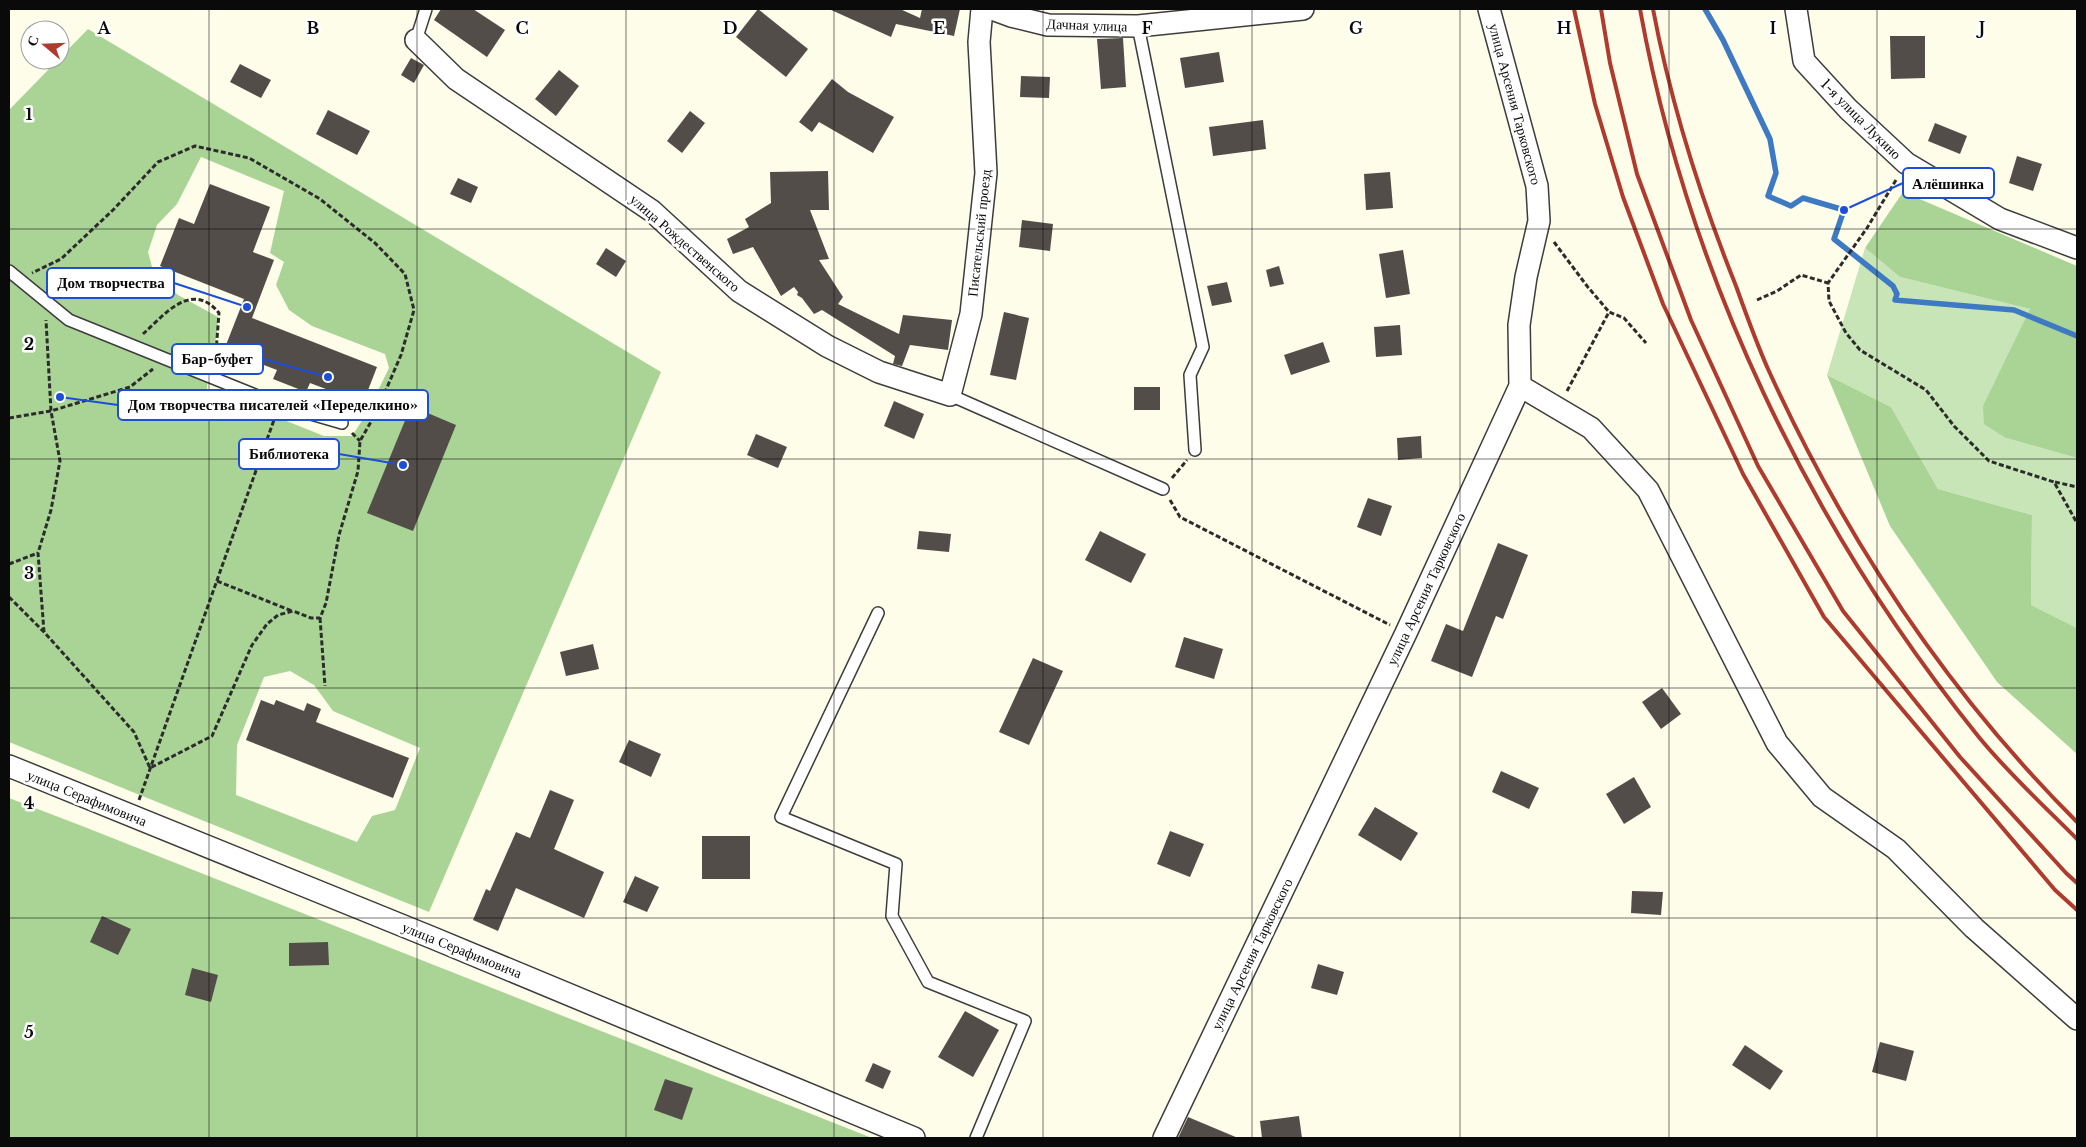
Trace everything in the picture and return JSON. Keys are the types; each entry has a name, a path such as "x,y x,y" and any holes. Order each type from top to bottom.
{"street":[{"name":"Писательский проезд","path":"950,395 971,314 986,173 979,42 982,9"},
{"name":"Дачная улица","path":"992,9 1010,16 1048,25 1138,26 1303,9"},
{"name":"улица Арсения Тарковского","path":"1164,1138 1406,633 1520,386 1519,325 1526,277 1539,222 1537,186 1489,9"},
{"name":"1-я улица Лукино","path":"1796,9 1804,61 1848,109 1906,163 2000,219 2077,248"},
{"name":"улица Рождественского","path":"416,40 456,79 652,211 739,291 827,346 879,372 950,395"},
{"path":"1520,386 1591,428 1648,490 1777,744 1822,797 1896,849 1974,928 2077,1019"},
{"name":"улица Серафимовича","path":"9,766 433,938 914,1138"}],"lane":[{"path":"416,40 426,9"},
{"path":"1138,26 1203,347 1190,375 1195,450"},
{"path":"9,272 69,320 280,405 342,423"},
{"path":"950,395 1163,489"},
{"path":"878,613 781,816 896,864 892,916 928,982 1025,1021 976,1138"}],"path":[{"path":"18,280 61,259 113,210 158,162 195,146 250,158 320,199 375,242 405,274 414,310 401,354 376,413 360,441 358,471 339,535 326,603 320,618 325,686"},
{"path":"1906,163 1867,228 1834,271 1828,283 1829,300 1846,333 1860,350 1926,390 1954,426 1990,462 2054,482 2077,487"},
{"path":"1539,222 1609,312 1624,318 1646,343"},
{"path":"1756,300 1778,291 1801,275 1828,283"},
{"path":"131,345 178,303 197,298 212,304 219,313 214,378"},
{"path":"44,632 38,553 51,510 60,461 51,411 45,300"},
{"path":"1558,408 1609,312"},
{"path":"9,418 51,411 130,387 165,359"},
{"path":"137,807 280,405"},
{"path":"1195,450 1163,489 1180,517 1406,633"},
{"path":"2054,482 2077,523"},
{"path":"9,564 38,553"},
{"path":"217,581 311,618 320,618"},
{"path":"9,597 44,632 134,732 150,768"},
{"path":"150,768 212,736 252,645 266,624 278,615 293,611"}],"green space":[{"path":"88,29 661,372 429,912 9,742 9,110 48,70 70,70 70,47","holes":["201,157 284,191 270,253 284,262 276,285 289,310 312,326 385,354 389,368 367,413 352,436 324,436 207,389 209,360 217,335 218,317 178,295 155,278 148,252 157,225 177,204","290,671 314,685 333,711 420,748 395,810 372,816 357,842 236,795 237,745 264,677"]},
{"path":"1903,192 2077,266 2077,458 2006,438 1984,424 1983,406 2030,309 1900,277 1865,248"},
{"path":"1865,248 1900,277 2030,309 1984,406 2006,438 2077,458 2077,628 2031,605 2032,515 1938,489 1891,407 1827,375"},
{"path":"1827,375 1891,407 1938,489 2032,515 2031,605 2077,628 2077,754 1997,682 1890,526"},
{"path":"9,798 82,826 872,1138 9,1138"}],"building":[{"path":"441,9 473,9 505,30 487,57 434,20"},
{"path":"758,9 808,49 786,77 736,37"},
{"path":"829,9 900,9 920,18 922,9 960,9 954,36 896,24 891,37"},
{"path":"1890,36 1925,36 1925,78 1891,79"},
{"path":"1123,38 1126,87 1101,89 1097,39"},
{"path":"1219,52 1224,82 1185,88 1180,58"},
{"path":"411,58 424,65 414,83 401,75"},
{"path":"240,64 271,80 261,98 230,82"},
{"path":"559,70 579,86 556,116 535,99"},
{"path":"1021,76 1050,77 1049,98 1020,97"},
{"path":"832,79 848,92 894,117 873,153 819,122 812,132 799,122"},
{"path":"328,110 370,131 357,155 316,134"},
{"path":"690,111 705,123 682,153 667,141"},
{"path":"1263,120 1266,149 1213,156 1209,127"},
{"path":"1935,123 1967,136 1960,154 1928,141"},
{"path":"2017,156 2042,164 2033,191 2009,183"},
{"path":"828,171 829,210 810,210 829,259 819,260 843,297 838,304 899,334 903,315 952,320 948,350 910,345 902,366 893,364 895,356 822,310 814,314 802,298 797,295 798,292 794,287 781,296 753,247 733,254 727,239 749,227 745,219 771,203 770,172"},
{"path":"1390,172 1393,208 1366,210 1364,174"},
{"path":"458,178 478,187 471,203 450,194"},
{"path":"210,184 270,207 253,252 274,260 252,318 377,367 363,403 310,383 306,392 273,379 277,370 224,350 244,299 160,266 179,218 194,224"},
{"path":"1022,220 1053,224 1050,251 1019,247"},
{"path":"606,248 626,261 616,277 596,264"},
{"path":"1403,250 1410,294 1386,298 1379,254"},
{"path":"1279,266 1284,284 1270,287 1266,270"},
{"path":"1227,282 1232,302 1212,306 1207,286"},
{"path":"1004,312 1029,318 1016,380 990,375"},
{"path":"1400,325 1402,355 1376,357 1374,327"},
{"path":"1323,342 1330,362 1291,375 1284,355"},
{"path":"1134,387 1160,387 1160,410 1134,410"},
{"path":"894,401 924,414 914,439 884,426"},
{"path":"411,406 456,425 413,531 367,513"},
{"path":"756,434 787,447 778,468 747,455"},
{"path":"1421,436 1422,458 1398,460 1397,438"},
{"path":"1368,498 1392,506 1381,536 1357,527"},
{"path":"919,531 951,534 949,552 917,549"},
{"path":"1100,531 1146,554 1131,583 1085,560"},
{"path":"1498,543 1528,555 1503,619 1496,616 1472,677 1431,661 1446,624 1463,631"},
{"path":"1184,637 1223,649 1214,679 1175,667"},
{"path":"593,644 599,669 566,676 560,652"},
{"path":"1033,658 1063,671 1029,745 999,732"},
{"path":"1662,688 1681,714 1661,729 1642,702"},
{"path":"261,700 274,705 276,700 304,711 307,703 321,709 316,722 409,758 393,798 246,740"},
{"path":"629,740 661,754 651,777 619,762"},
{"path":"1501,771 1539,788 1529,809 1492,792"},
{"path":"1634,777 1651,807 1624,824 1606,794"},
{"path":"550,790 574,800 554,849 604,872 584,918 516,888 498,931 473,920 486,889 490,891 516,832 530,838"},
{"path":"1375,807 1418,833 1401,861 1358,835"},
{"path":"1170,831 1204,844 1190,877 1157,864"},
{"path":"702,836 750,836 750,879 702,879"},
{"path":"635,876 659,887 647,912 623,902"},
{"path":"1632,891 1663,892 1661,915 1631,913"},
{"path":"102,916 131,929 118,955 90,942"},
{"path":"328,942 329,965 289,966 289,943"},
{"path":"1318,964 1344,972 1337,995 1311,988"},
{"path":"192,968 218,975 211,1002 185,995"},
{"path":"965,1011 999,1030 973,1077 938,1057"},
{"path":"1880,1042 1914,1051 1906,1081 1872,1072"},
{"path":"1745,1045 1783,1071 1770,1090 1732,1065"},
{"path":"873,1063 891,1071 883,1089 865,1081"},
{"path":"665,1079 693,1088 682,1120 654,1110"},
{"path":"1299,1116 1302,1138 1262,1138 1260,1121"},
{"path":"1188,1117 1238,1138 1178,1138"}],"waterway":[{"path":"1705,9 1723,40 1770,139 1776,173 1768,196 1791,206 1803,198 1844,210 1834,239 1893,286 1897,294 1895,300 2014,310 2077,336"}],"railway":[{"path":"1574,9 1595,104 1623,197 1663,304 1743,474 1824,617 2055,890 2077,910"},
{"path":"1601,9 1610,63 1637,174 1691,320 1758,466 1843,611 1960,757 2077,883"},
{"path":"1640,9 1661,108 1689,205 1723,300 1764,393 1809,484 1861,571 1917,655 1978,736 2001,763 2077,839"},
{"path":"1653,9 1668,80 1710,218 1759,349 1798,431 1830,492 1865,551 1902,609 1942,666 1985,720 2077,822"}],"place":[{"name":"Алёшинка","path":"1844,210"},
{"name":"Дом творчества","path":"247,307"},
{"name":"Бар-буфет","path":"328,377"},
{"name":"Дом творчества писателей «Переделкино»","path":"60,397"},
{"name":"Библиотека","path":"403,465"}]}
